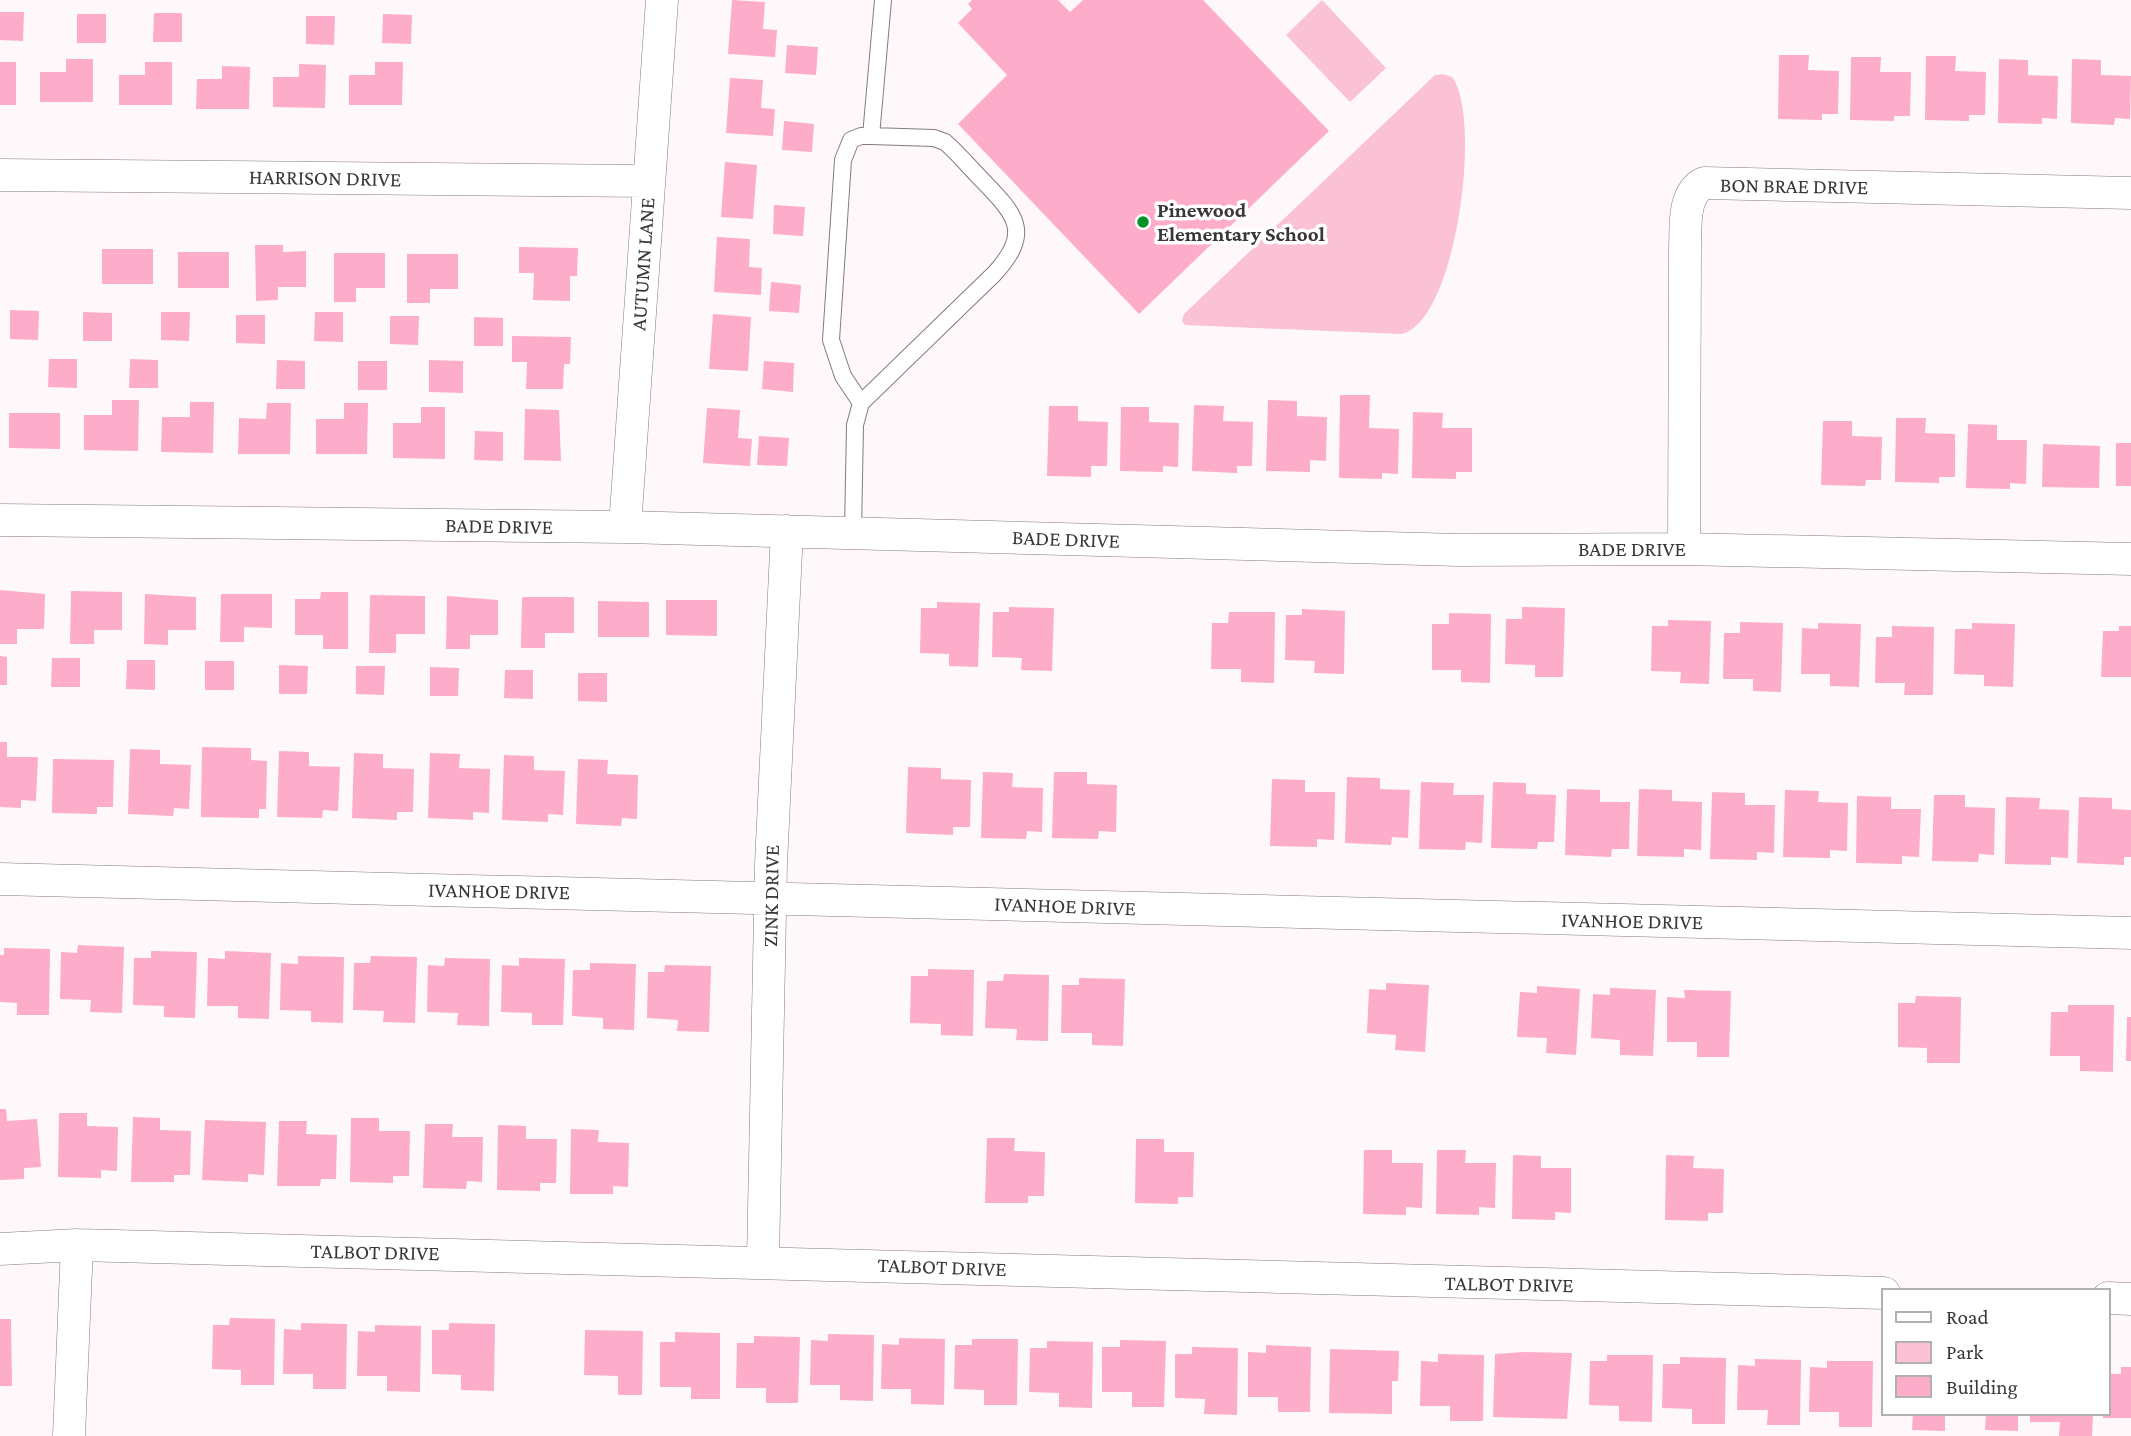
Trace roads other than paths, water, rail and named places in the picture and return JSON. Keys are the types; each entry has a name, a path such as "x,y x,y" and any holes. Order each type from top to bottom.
{"street":[{"name":"AUTUMN LANE","path":"625,527 662,0"},
{"name":"HARRISON DRIVE","path":"0,175 649,181"},
{"name":"BON BRAE DRIVE","path":"1684,549 1685,249 1687,212 1692,192 1697,187 1704,183 2131,193"},
{"name":"BADE DRIVE","path":"0,520 625,527 1458,550 1684,549 2131,559"},
{"name":"ZINK DRIVE","path":"763,1261 771,899 786,531"},
{"name":"IVANHOE DRIVE","path":"0,879 2131,933"},
{"name":"TALBOT DRIVE","path":"0,1249 77,1245 763,1261 1882,1293"},
{"path":"69,1436 77,1245"},
{"path":"2110,1298 2131,1298"}],"lane":[{"path":"872,136 883,0"},
{"path":"853,532 855,425 860,403 995,273 1009,257 1017,236 1016,223 1005,204 945,142 933,138 861,136 851,140 843,160 831,322 835,357 860,403"}],"place":[{"name":"Pinewood Elementary School","path":"1143,222"}]}
